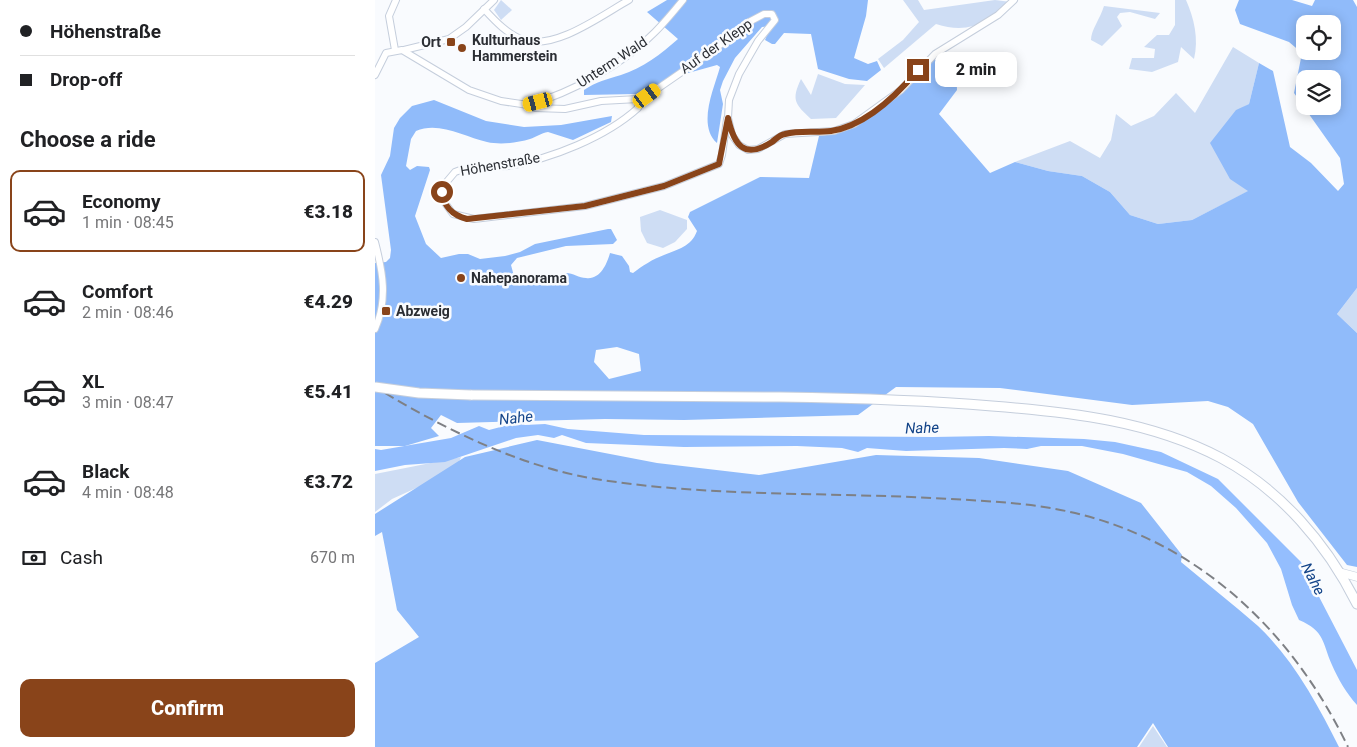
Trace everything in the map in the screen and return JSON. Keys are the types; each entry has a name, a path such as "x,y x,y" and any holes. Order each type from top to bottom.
{"main road":[{"path":"375,387 435,394 810,397 940,402 1068,414 1126,424 1186,442 1221,458 1277,497 1303,523 1339,572 1355,590 1357,604"}],"street":[{"path":"395,50 389,16 396,0"},
{"path":"375,75 386,53 449,39 495,0"},
{"path":"484,9 517,37 524,40 542,42 564,36 629,0"},
{"name":"Unterm Wald","path":"528,105 565,92 617,62 655,32 683,0"},
{"name":"Auf der Klepp","path":"728,118 735,140 743,148 752,150 785,134 824,132 854,124 901,90 935,54 998,16 1014,0"},
{"name":"Auf der Klepp","path":"638,99 647,96 757,17 764,14 772,14 775,20 757,41 733,86 719,164"},
{"path":"404,50 469,90 511,103 557,110 601,101 638,99"},
{"name":"Höhenstraße","path":"638,99 638,108 633,113 557,153 519,164 455,172 444,186 445,203 453,214 467,219 569,209 664,186 719,164"},
{"path":"375,242 384,281 383,306 375,329"},
{"path":"375,314 383,306"},
{"path":"1339,572 1357,577"}],"shaded area":[{"path":"501,0 512,10 501,20 494,10"},
{"path":"667,0 868,0 866,16 854,58 868,64 877,61 881,70 867,81 849,79 818,69 811,34 784,33 775,44 772,44 765,40 771,26 762,27 735,58 723,81 720,90 723,104 717,143 708,127 708,117 711,96 720,67 717,65 681,75 652,95 646,91 636,94 584,95 584,90 644,64 678,39 647,12"},
{"path":"903,0 918,0 924,10 995,0 1011,2 1003,10 977,25 958,28 936,24 884,68 878,59 903,40 919,22"},
{"path":"1175,0 1186,0 1191,14 1196,36 1194,59 1181,47 1178,62 1152,72 1129,69 1132,58 1154,58 1155,49 1144,47 1157,35 1169,35 1175,25"},
{"path":"1239,0 1292,0 1312,6 1315,0 1353,0 1357,7 1357,288 1337,314 1357,333 1357,567 1347,565 1298,502 1253,424 1228,407 1208,401 1132,405 1000,388 896,387 858,415 684,420 605,419 457,423 441,415 431,428 439,436 405,446 375,446 375,263 386,262 390,258 391,250 381,175 390,156 394,128 400,118 412,106 434,100 486,121 524,127 561,125 612,116 611,122 573,140 548,132 520,142 492,143 452,131 434,128 416,131 411,139 406,166 410,170 417,166 429,167 430,170 415,216 426,244 441,258 459,254 468,254 480,259 505,256 520,252 535,244 608,229 611,229 617,240 613,244 566,246 517,258 511,265 515,280 519,283 547,281 566,273 583,278 591,278 599,274 607,262 610,253 622,256 629,266 630,272 633,273 644,265 683,247 691,241 697,231 688,217 690,212 760,177 809,178 819,136 835,134 854,127 933,59 956,67 957,90 939,114 990,173 1015,162 1048,171 1082,176 1110,192 1130,215 1158,224 1192,220 1248,191 1230,179 1210,143 1236,110 1249,104 1259,63 1273,71 1290,147 1311,163 1338,191 1344,184 1340,158 1310,115 1341,115 1341,70 1299,70 1301,60 1341,60 1341,15 1296,15 1296,48 1289,42 1240,24 1235,10","holes":["617,347 639,354 641,371 609,379 594,362 596,350"]},
{"path":"1104,6 1160,13 1155,19 1130,12 1120,13 1117,17 1122,26 1102,46 1091,40 1092,32"},
{"path":"1233,47 1259,63 1249,104 1236,111 1249,191 1192,220 1158,224 1130,215 1110,192 1082,176 1048,171 1015,162 1070,141 1100,158 1111,140 1116,114 1131,126 1154,116 1176,93 1195,113"},
{"path":"818,74 845,84 865,85 836,118 811,119 798,105 796,92 801,79 811,95"},
{"path":"660,210 687,220 687,229 675,242 663,248 647,243 641,231 640,217"},
{"path":"1357,288 1357,333 1337,314"},
{"path":"519,422 525,425 545,424 568,429 644,435 989,436 1084,439 1115,442 1161,452 1218,479 1301,562 1357,670 1357,705 1337,676 1318,633 1314,628 1299,620 1292,605 1281,569 1267,543 1236,508 1211,486 1187,472 1123,454 1082,446 906,451 867,448 858,452 842,448 797,446 684,447 586,443 562,435 554,438 538,435 516,438 445,462 405,465 375,471 375,449 381,450 451,438 479,426 489,430"},
{"path":"537,440 657,463 759,475 876,455 979,458 1068,471 1141,503 1182,555 1181,562 1271,639 1304,683 1339,747 1168,747 1153,723 1137,747 375,747 375,663 419,637 397,610 382,532 375,536 375,514 465,457"},
{"path":"461,457 456,470 392,499 375,512 375,474"},
{"path":"1153,726 1167,747 1139,747"}],"railway":[{"path":"385,393 458,433 510,455 563,472 590,478 632,484 717,491 889,496 1008,503 1045,507 1083,515 1127,530 1168,549 1206,573 1241,601 1273,633 1301,668 1326,706 1348,747"}],"place":[{"name":"Ort","path":"451,42"},
{"name":"Kulturhaus Hammerstein","path":"462,48"},
{"name":"Nahepanorama","path":"461,278"},
{"name":"Abzweig","path":"386,311"}],"route":[{"path":"442,192 445,203 453,214 473,219 569,209 664,186 719,164 728,118 735,140 739,145 748,150 758,149 785,134 843,129 854,124 895,95 918,70"}],"water label":[{"name":"Nahe","path":"516,418"},
{"name":"Nahe","path":"922,428"},
{"name":"Nahe","path":"1313,579"}]}
